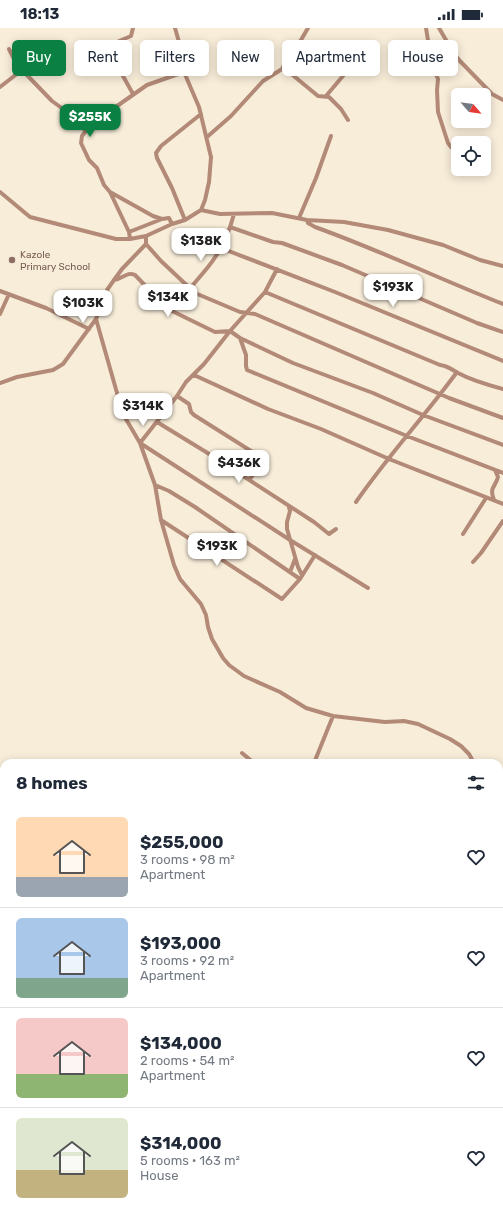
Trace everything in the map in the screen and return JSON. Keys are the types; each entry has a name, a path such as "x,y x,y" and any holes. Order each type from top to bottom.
{"street":[{"path":"133,28 131,36 110,45 108,48 120,73 133,94"},
{"path":"175,28 178,40"},
{"path":"302,40 308,28"},
{"path":"426,28 432,65 438,79 436,90 438,112 448,143 451,147"},
{"path":"439,28 459,60 492,94 503,100"},
{"path":"9,49 12,55"},
{"path":"207,137 232,116 264,81 282,69"},
{"path":"0,87 14,76"},
{"path":"28,76 52,101 63,109 85,130"},
{"path":"130,239 129,232 110,192 104,185 97,168 89,160 81,143 82,136 85,130 133,94 147,85 173,76"},
{"path":"0,192 30,217 102,236 130,239 146,236 172,224 185,220 201,210 208,189 211,164 207,137 197,100 186,76"},
{"path":"294,76 318,96 322,97 326,96 343,76"},
{"path":"326,96 341,109 348,120"},
{"path":"185,220 172,188 156,158 156,153 161,146 201,114"},
{"path":"299,218 316,178 331,136"},
{"path":"110,192 153,216 162,219"},
{"path":"201,210 220,214 272,213 308,220 344,222 395,231 443,245 480,260 503,266"},
{"path":"172,311 189,288 209,266 221,248 234,214"},
{"path":"129,232 162,219 169,218 172,224"},
{"path":"308,220 308,222 315,227 503,304"},
{"path":"230,227 342,265 477,323 503,332"},
{"path":"146,236 146,244 162,261 189,288 204,297 240,312 255,314 340,352 462,403 503,418"},
{"path":"0,383 17,377 57,368 66,361 96,319 107,290 122,269 146,244"},
{"path":"221,248 277,269 503,361"},
{"path":"140,443 178,396 186,382 194,375 230,331 265,292 277,269"},
{"path":"114,280 120,279 129,273 132,273 172,311 215,332 230,331 240,338 294,363 373,393 423,415 503,445"},
{"path":"0,291 46,308 89,329"},
{"path":"265,292 440,365 450,367 457,372 503,389"},
{"path":"0,314 9,294"},
{"path":"96,319 123,414 140,443 155,484 161,520 174,564 180,579 201,604 206,615 212,639 223,658 229,665 244,676 280,692 306,708 333,716 385,722 411,722 450,739 461,746 472,759"},
{"path":"240,338 246,355 247,370 407,436 503,473"},
{"path":"356,502 376,473 389,459 457,372"},
{"path":"194,375 255,403 321,429 389,459 503,504"},
{"path":"178,396 189,404 191,412 194,415 262,458 263,462 248,480"},
{"path":"157,422 314,522 329,534 336,529"},
{"path":"140,443 290,540 368,588"},
{"path":"494,500 491,489 498,477 495,470"},
{"path":"155,484 194,507 290,572 301,577"},
{"path":"463,534 486,498"},
{"path":"289,507 290,511 286,526 301,577"},
{"path":"161,520 282,600 301,577 315,555"},
{"path":"473,562 503,521"},
{"path":"290,572 295,558"},
{"path":"316,759 333,716"},
{"path":"242,753 249,759"}],"place":[{"name":"Kazole Primary School","path":"12,260"}]}
